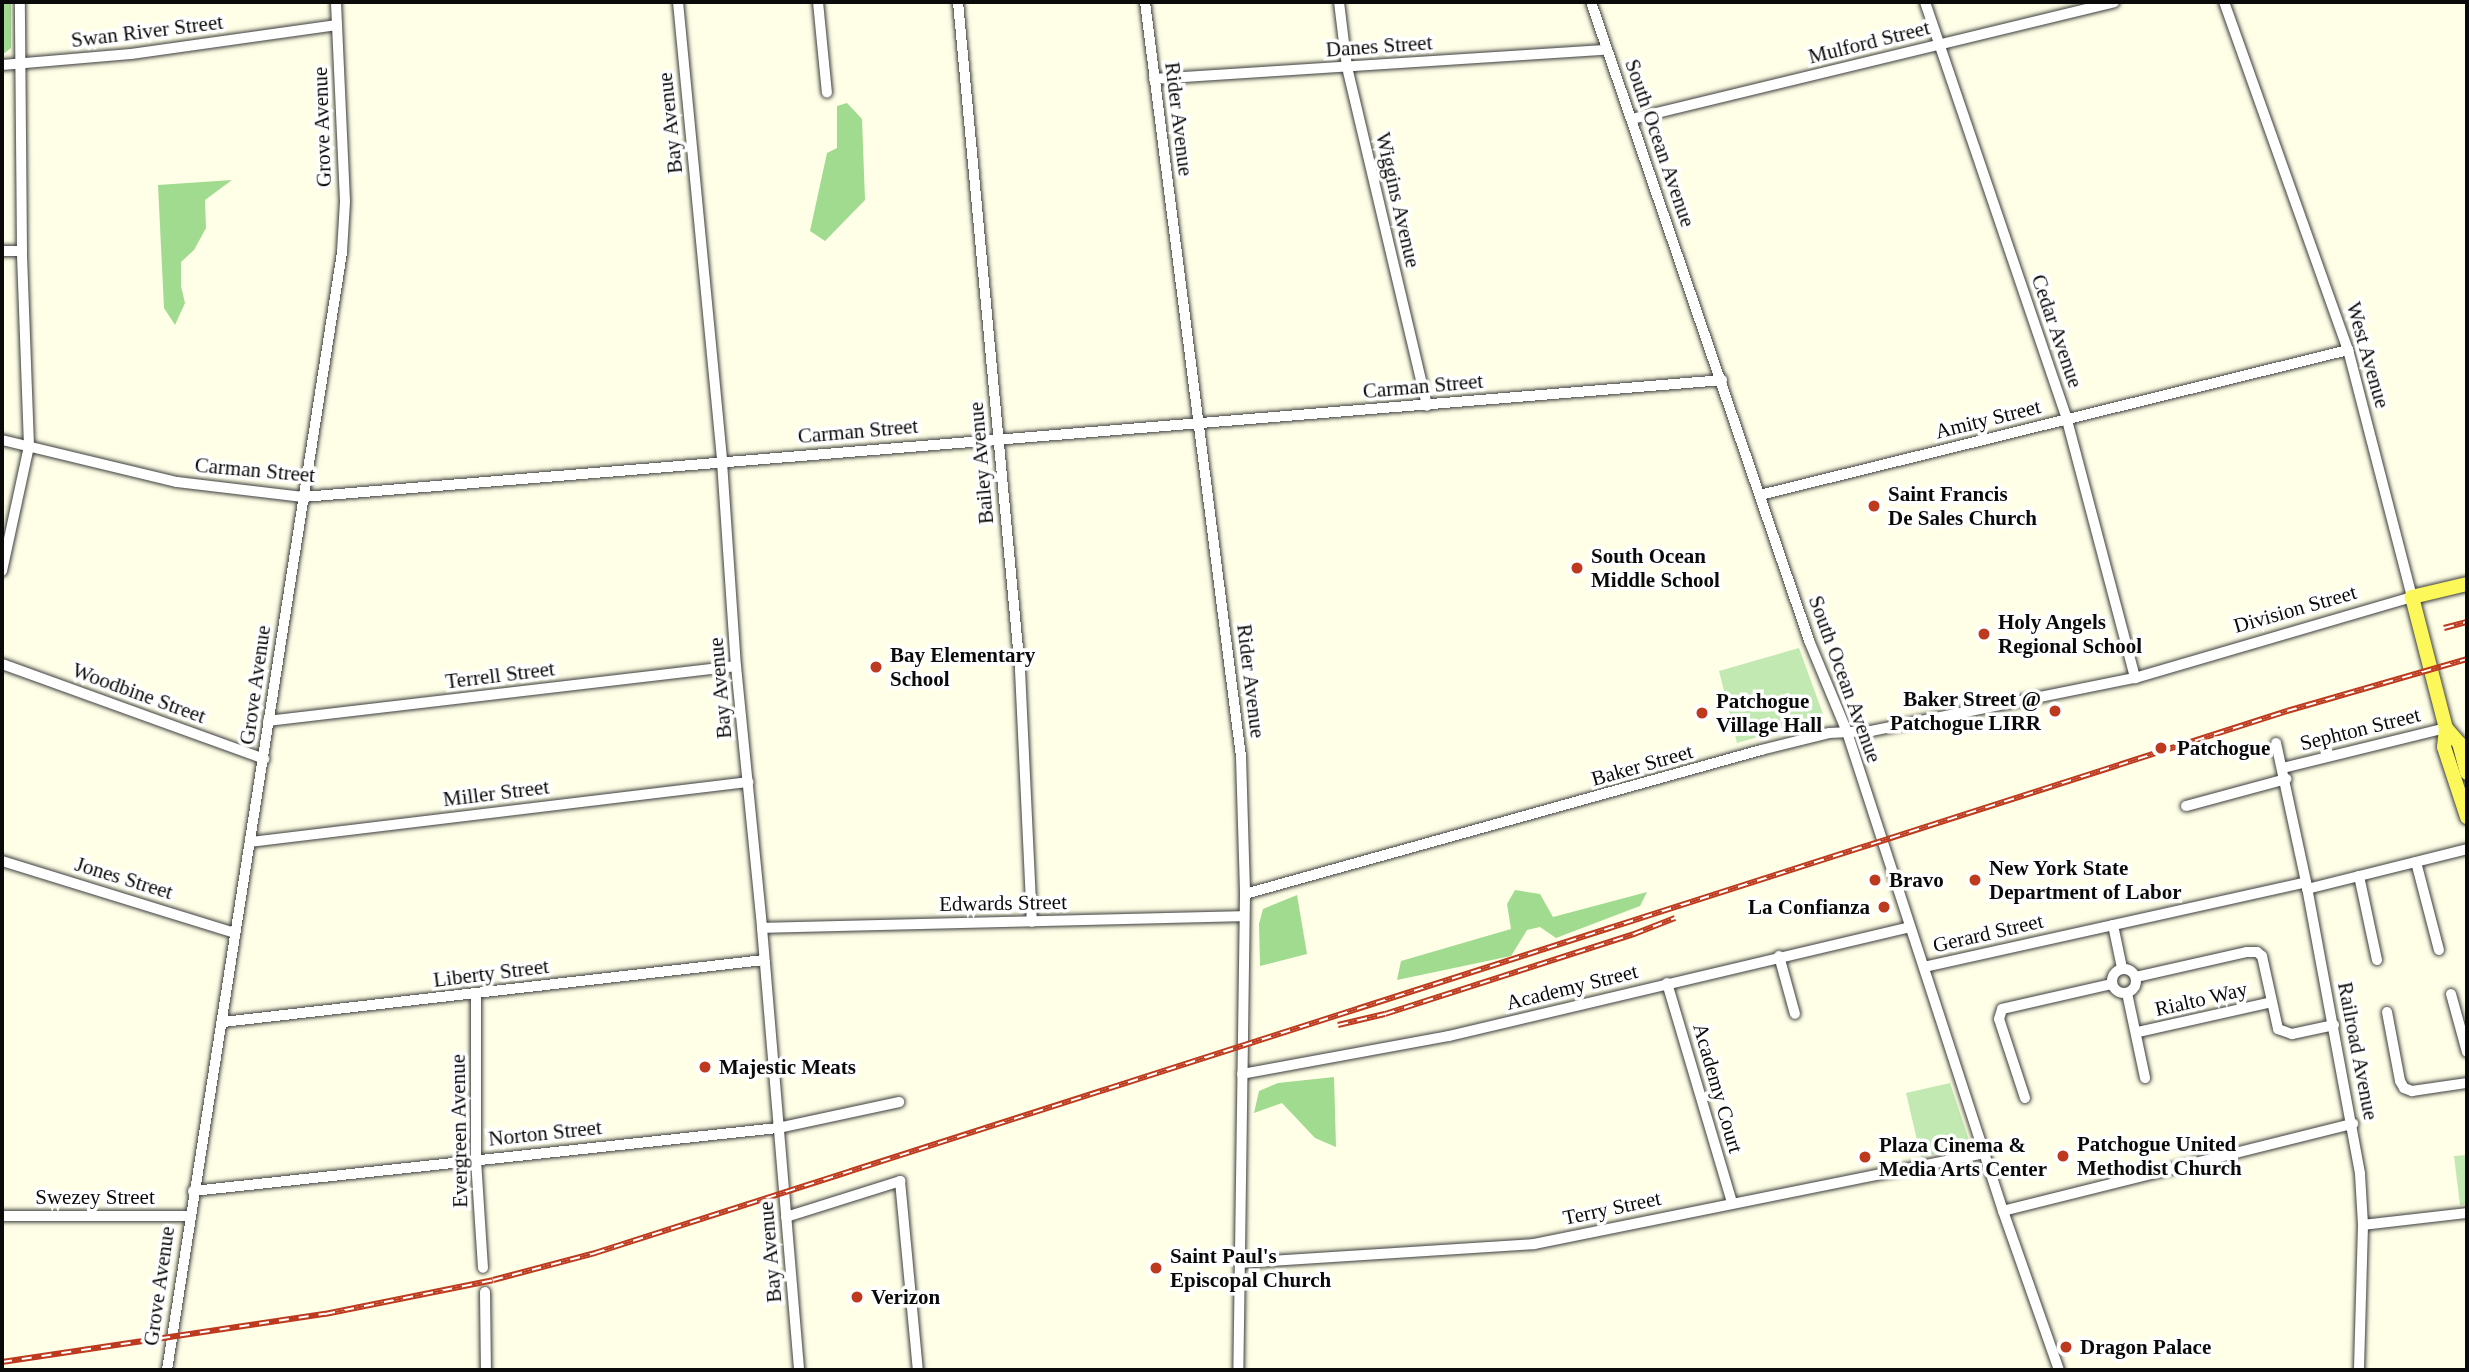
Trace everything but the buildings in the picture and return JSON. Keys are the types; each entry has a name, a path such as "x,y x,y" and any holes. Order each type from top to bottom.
{"main road":[{"name":"Division Street","path":"2412,597 2467,584"},
{"name":"West Avenue","path":"2412,597 2446,728 2444,747 2467,817"},
{"name":"West Avenue","path":"2446,728 2459,743 2467,773"}],"street":[{"path":"2,571 29,446 22,251 20,2"},
{"name":"Grove Avenue","path":"167,1370 342,252 345,201 335,2"},
{"name":"Bay Avenue","path":"678,2 722,462 737,666 799,1370"},
{"path":"818,2 827,93"},
{"name":"Bailey Avenue","path":"957,2 1020,670 1032,922"},
{"name":"Rider Avenue","path":"1145,2 1241,757 1245,894 1238,1370"},
{"name":"Wiggins Avenue","path":"1339,2 1347,67 1427,406"},
{"name":"South Ocean Avenue","path":"1591,2 1810,643 1847,732 2003,1211 2059,1370"},
{"name":"Cedar Avenue","path":"1925,2 2067,420 2135,678"},
{"name":"Mulford Street","path":"1632,119 1940,44 2078,6 2114,2"},
{"name":"West Avenue","path":"2224,2 2348,350 2412,597"},
{"name":"Swan River Street","path":"2,65 131,54 337,25"},
{"name":"Danes Street","path":"1154,79 1607,50"},
{"path":"2,251 22,251"},
{"name":"Amity Street","path":"1760,495 2348,350"},
{"name":"Carman Street","path":"2,440 177,482 303,497 1722,380"},
{"name":"Division Street","path":"2135,678 2412,597"},
{"name":"Woodbine Street","path":"2,664 264,759"},
{"name":"Terrell Street","path":"268,721 737,666"},
{"name":"Baker Street","path":"1245,894 1829,733 1871,731 2135,678"},
{"name":"Sephton Street","path":"2186,806 2284,774 2446,728"},
{"name":"Railroad Avenue","path":"2276,743 2307,885 2353,1124 2360,1174 2363,1225 2359,1370"},
{"name":"Miller Street","path":"250,842 748,782"},
{"name":"Gerard Street","path":"1924,967 2113,925 2359,876 2467,849"},
{"name":"Jones Street","path":"2,861 234,933"},
{"path":"2416,862 2439,950"},
{"path":"2359,876 2377,960"},
{"name":"Edwards Street","path":"762,928 1244,916"},
{"path":"2113,925 2122,968"},
{"name":"Academy Street","path":"1242,1074 1449,1036 1909,927"},
{"path":"2136,977 2257,952 2262,956 2278,1029 2285,1034 2334,1025"},
{"path":"1779,956 1795,1014"},
{"name":"Liberty Street","path":"223,1022 764,960"},
{"path":"2122,968 2131,970 2136,977 2135,987 2127,993 2118,991 2112,984 2114,974 2122,968"},
{"name":"Academy Court","path":"1667,983 1732,1203"},
{"path":"2025,1098 1999,1019 2002,1009 2112,984"},
{"path":"2127,993 2138,1032 2145,1078"},
{"name":"Evergreen Avenue","path":"476,994 476,1160 482,1268"},
{"path":"2451,994 2467,1052"},
{"name":"Rialto Way","path":"2138,1032 2272,1002"},
{"path":"2387,1012 2400,1081 2404,1088 2412,1091 2467,1083"},
{"name":"Norton Street","path":"193,1191 778,1128 899,1102"},
{"path":"2003,1211 2353,1124"},
{"name":"Terry Street","path":"1240,1263 1534,1244 1986,1153"},
{"path":"786,1217 900,1181 918,1370"},
{"path":"2363,1225 2467,1213"},
{"name":"Swezey Street","path":"2,1216 189,1216"},
{"path":"485,1292 486,1370"}],"green space":[{"path":"2,2 11,2 11,48 2,55"},
{"path":"847,103 862,119 865,200 825,241 810,231 827,153 837,148 837,106"},
{"path":"232,180 205,200 206,228 194,250 181,262 181,286 185,303 175,325 164,308 158,185"},
{"path":"1799,648 1823,714 1820,719 1737,743 1719,671"},
{"path":"1515,890 1540,894 1553,917 1647,892 1640,906 1556,938 1540,927 1527,930 1511,956 1397,980 1401,961 1511,929 1507,904"},
{"path":"1297,895 1307,954 1260,966 1259,924 1263,909"},
{"path":"1334,1077 1336,1147 1315,1138 1282,1103 1254,1113 1259,1091 1278,1083"},
{"path":"1950,1083 1971,1146 1921,1157 1906,1093"},
{"path":"2467,1155 2467,1204 2460,1205 2454,1156"}],"railway":[{"path":"2444,628 2467,622"},
{"path":"2,1362 325,1314 493,1280 595,1253 2287,711 2467,659"},
{"path":"1338,1025 1385,1014 1634,934 1675,918"}],"place":[{"name":"Saint Francis De Sales Church","path":"1874,506"},
{"name":"South Ocean Middle School","path":"1577,568"},
{"name":"Holy Angels Regional School","path":"1984,634"},
{"name":"Bay Elementary School","path":"876,667"},
{"name":"Baker Street @ Patchogue LIRR","path":"2055,711"},
{"name":"Patchogue Village Hall","path":"1702,713"},
{"name":"Patchogue","path":"2161,748"},
{"name":"Bravo","path":"1875,880"},
{"name":"New York State Department of Labor","path":"1975,880"},
{"name":"La Confianza","path":"1884,907"},
{"name":"Majestic Meats","path":"705,1067"},
{"name":"Patchogue United Methodist Church","path":"2063,1156"},
{"name":"Plaza Cinema & Media Arts Center","path":"1865,1157"},
{"name":"Saint Paul's Episcopal Church","path":"1156,1268"},
{"name":"Verizon","path":"857,1297"},
{"name":"Dragon Palace","path":"2066,1347"}]}
